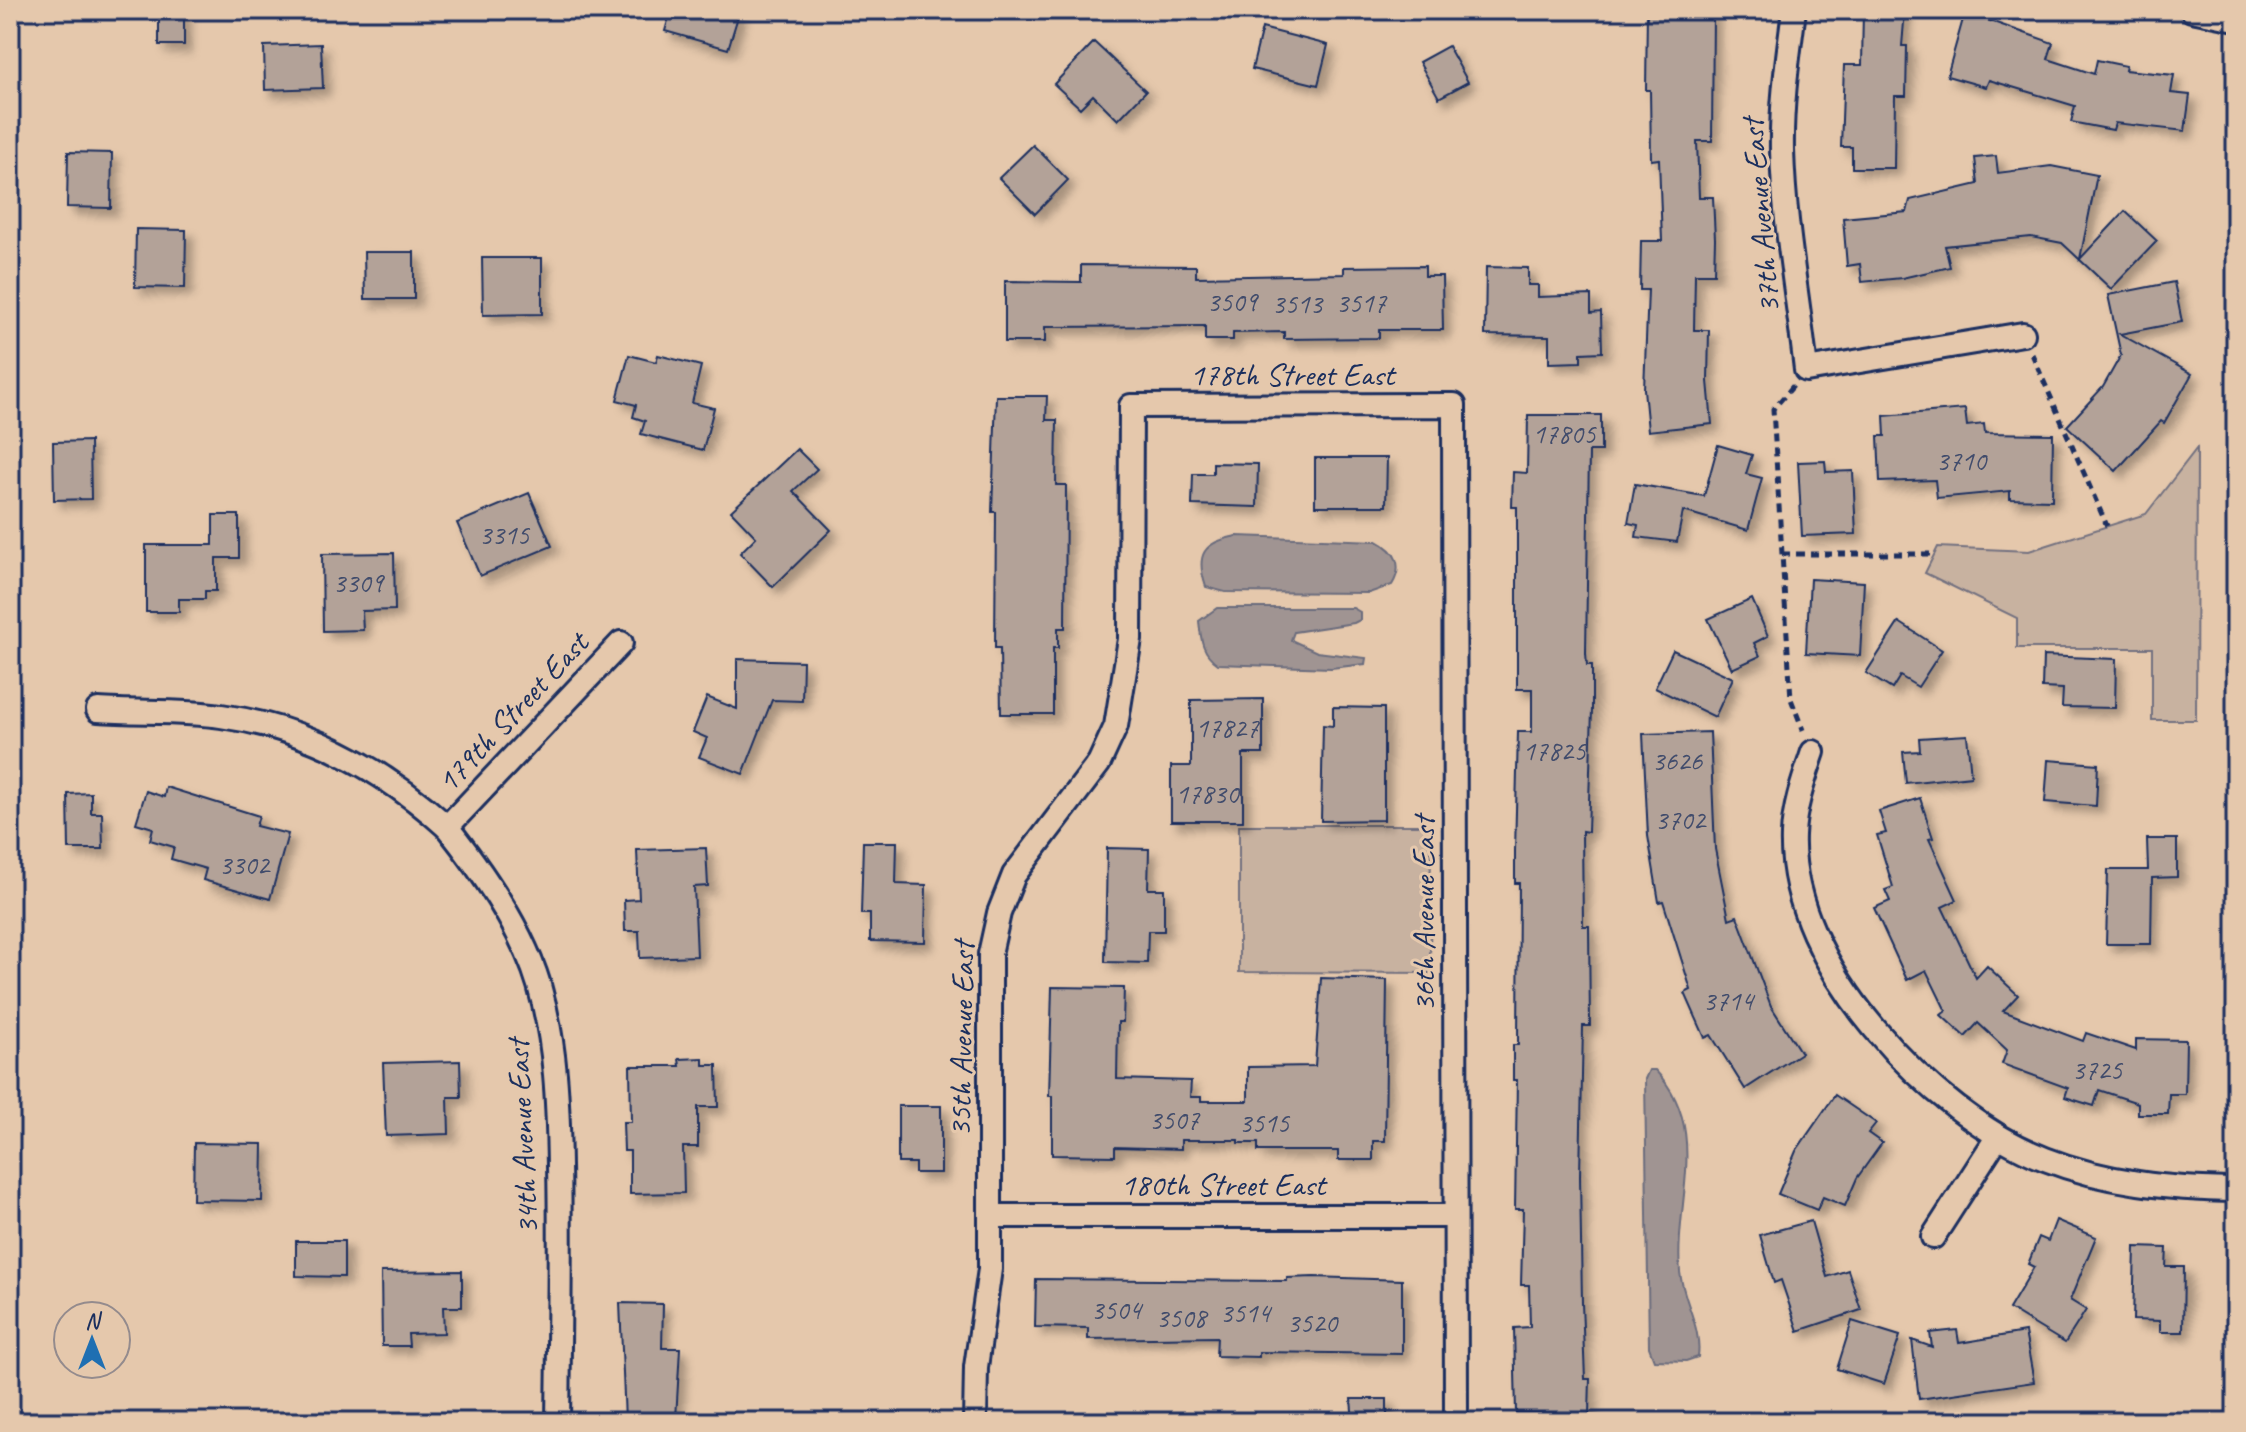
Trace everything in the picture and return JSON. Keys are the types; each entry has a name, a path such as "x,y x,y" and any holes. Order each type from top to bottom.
{"street":[{"name":"37th Avenue East","path":"1794,10 1783,107 1782,149 1785,209 1806,370"},
{"path":"2192,10 2236,19"},
{"path":"1806,370 2023,334"},
{"name":"178th Street East","path":"1131,406 1454,405"},
{"name":"36th Avenue East","path":"1454,405 1456,1422"},
{"name":"35th Avenue East","path":"975,1422 976,1367 990,1269 990,954 999,913 1014,875 1099,763 1116,726 1130,639 1131,406"},
{"name":"179th Street East","path":"98,710 218,715 260,724 330,747 388,778 447,827 621,643"},
{"path":"1813,752 1793,835 1800,888 1817,936 1874,1032 1953,1107 1998,1136 2071,1169 2115,1180 2187,1189 2236,1190"},
{"name":"34th Avenue East","path":"447,827 496,895 539,982 552,1043 557,1084 560,1223 558,1422"},
{"path":"1933,1237 1998,1136"},
{"name":"180th Street East","path":"990,1216 1455,1216"}],"path":[{"path":"2023,334 2107,526"},
{"path":"1806,370 1773,409 1791,699 1813,752"},
{"path":"1782,554 1935,554"}],"shaded area":[{"path":"2197,448 2196,720 2152,720 2152,648 2017,648 2017,618 1925,573 1938,547 2029,551 2146,514"},
{"path":"1237,536 1377,541 1389,549 1396,559 1396,578 1392,585 1369,593 1225,592 1206,587 1201,566 1205,552 1216,542"},
{"path":"1217,608 1353,608 1360,612 1360,620 1294,632 1291,640 1317,652 1366,658 1365,664 1331,668 1218,664 1205,651 1199,621"},
{"path":"1239,825 1431,825 1430,973 1239,972"},
{"path":"1649,1070 1655,1070 1672,1092 1682,1116 1686,1141 1680,1272 1695,1325 1698,1357 1686,1361 1654,1360 1649,1347 1645,1079"}],"building":[{"path":"159,10 184,10 184,45 159,45"},
{"path":"671,10 740,10 728,49 665,31"},
{"path":"1647,10 1713,10 1712,141 1697,141 1699,197 1713,197 1715,239 1714,274 1695,274 1694,330 1709,330 1708,381 1712,424 1648,431 1644,389 1648,290 1640,290 1641,241 1662,241 1659,159 1651,160 1650,90 1646,90"},
{"path":"1863,10 1905,10 1902,46 1907,46 1906,96 1895,96 1894,168 1852,168 1852,147 1841,147 1844,65 1862,65"},
{"path":"1965,12 2053,43 2048,59 2094,74 2097,60 2126,66 2125,70 2174,75 2171,93 2190,95 2185,131 2115,123 2113,130 2071,122 2075,106 1989,80 1986,87 1947,76"},
{"path":"1262,28 1328,45 1318,85 1252,69"},
{"path":"1094,42 1146,91 1118,120 1093,95 1080,108 1054,84"},
{"path":"321,44 323,88 265,90 264,46"},
{"path":"1448,46 1468,82 1439,98 1419,62"},
{"path":"1033,145 1068,180 1035,214 999,178"},
{"path":"68,152 112,153 111,208 67,207"},
{"path":"1996,156 1998,173 2051,166 2097,175 2080,259 2125,211 2157,241 2111,289 2062,243 2031,237 1945,246 1950,267 1902,278 1862,282 1860,264 1847,266 1843,218 1907,212 1910,200 1978,184 1975,158"},
{"path":"136,229 186,230 185,288 135,287"},
{"path":"364,252 414,252 414,299 365,299"},
{"path":"482,258 542,258 542,314 483,315"},
{"path":"1081,265 1196,266 1196,277 1344,274 1344,267 1425,266 1425,276 1442,276 1443,330 1379,330 1379,338 1284,339 1284,332 1233,333 1233,340 1205,340 1205,326 1045,327 1045,342 1005,342 1005,281 1081,282"},
{"path":"1486,267 1528,268 1528,285 1538,285 1538,297 1591,295 1591,313 1601,312 1602,352 1581,353 1581,362 1549,363 1549,336 1485,335"},
{"path":"2174,282 2182,322 2120,334 2192,374 2164,423 2161,421 2116,471 2067,426 2103,387 2121,355 2108,295"},
{"path":"629,355 656,362 658,355 701,366 692,403 714,408 703,450 641,434 645,421 633,417 636,405 617,400"},
{"path":"996,396 1047,396 1046,420 1057,420 1056,485 1066,485 1065,628 1058,628 1058,648 1053,648 1053,714 1001,714 1000,648 995,648 996,512 992,512"},
{"path":"1965,409 1967,426 1984,424 1985,433 2053,434 2052,500 2010,499 2010,491 1937,498 1935,480 1880,482 1878,436 1885,436 1884,416"},
{"path":"1528,415 1601,415 1601,451 1589,451 1586,653 1587,665 1592,665 1592,710 1588,832 1582,831 1583,926 1589,926 1590,1026 1583,1026 1580,1176 1582,1303 1585,1379 1590,1379 1589,1414 1516,1413 1514,1328 1530,1327 1529,1285 1521,1285 1523,1209 1515,1209 1517,1080 1513,1080 1513,1045 1518,1045 1519,883 1515,883 1515,851 1518,732 1532,732 1532,689 1517,689 1517,507 1512,507 1513,472 1527,473"},
{"path":"90,441 91,499 54,500 53,442"},
{"path":"1718,445 1752,455 1746,474 1762,478 1748,530 1683,511 1677,542 1636,537 1638,525 1628,523 1635,484 1704,496"},
{"path":"797,449 817,469 793,491 831,530 773,587 740,553 756,537 731,511"},
{"path":"1315,458 1387,458 1386,506 1315,506"},
{"path":"1825,461 1826,472 1853,471 1856,534 1802,536 1798,462"},
{"path":"1213,463 1258,464 1257,507 1192,505 1193,474 1213,474"},
{"path":"529,493 552,546 480,576 457,523"},
{"path":"213,515 239,515 239,558 216,558 216,591 205,591 205,599 179,599 179,612 146,612 146,545 213,545"},
{"path":"394,553 395,610 362,611 363,630 323,631 322,554"},
{"path":"1810,579 1864,582 1860,656 1806,653"},
{"path":"1752,599 1768,636 1754,643 1760,656 1732,669 1708,619"},
{"path":"1899,622 1942,650 1918,687 1900,676 1892,689 1866,673"},
{"path":"1673,650 1733,678 1715,717 1655,688"},
{"path":"2043,656 2116,659 2115,708 2062,707 2063,689 2042,688"},
{"path":"737,659 803,661 802,701 772,700 743,774 699,757 707,738 693,732 707,697 737,709"},
{"path":"1263,699 1263,754 1243,754 1243,821 1171,821 1171,766 1191,766 1191,700"},
{"path":"1333,707 1384,708 1384,820 1321,821 1323,725 1333,726"},
{"path":"1710,732 1715,849 1729,919 1737,916 1771,1006 1801,1053 1745,1089 1711,1035 1705,1038 1685,993 1691,990 1663,901 1659,902 1648,836 1643,734"},
{"path":"1967,735 1971,776 1906,783 1903,752 1920,751 1919,738"},
{"path":"2048,760 2098,764 2096,806 2045,802"},
{"path":"166,787 259,816 256,826 288,834 270,899 203,880 206,869 171,859 174,847 150,840 153,828 136,823 146,791 164,797"},
{"path":"91,793 91,813 102,813 103,849 69,849 68,794"},
{"path":"1920,798 1933,838 1929,839 1957,900 1942,907 1976,978 1987,966 2018,995 2003,1011 2083,1041 2086,1033 2136,1050 2136,1039 2186,1040 2185,1094 2169,1094 2168,1114 2138,1114 2138,1103 2099,1090 2094,1106 2065,1097 2068,1088 2002,1064 2007,1050 1978,1023 1965,1037 1941,1015 1946,1011 1926,970 1907,980 1874,908 1890,901 1885,890 1893,887 1877,835 1886,833 1879,811"},
{"path":"2147,839 2177,839 2177,877 2152,878 2151,944 2106,944 2108,870 2148,870"},
{"path":"863,842 897,842 896,884 926,885 925,942 870,941 870,914 861,914"},
{"path":"706,848 708,886 694,887 697,956 640,958 639,931 625,931 624,900 639,899 637,850"},
{"path":"1107,848 1149,849 1148,889 1164,889 1164,931 1148,931 1147,963 1105,962"},
{"path":"1321,978 1387,980 1385,1141 1373,1141 1373,1160 1338,1160 1338,1151 1258,1151 1258,1143 1238,1143 1238,1140 1181,1140 1181,1149 1115,1147 1115,1156 1052,1155 1052,1096 1049,1096 1052,987 1124,988 1123,1022 1118,1022 1117,1079 1191,1081 1190,1097 1201,1097 1201,1101 1248,1101 1248,1067 1315,1066"},
{"path":"703,1058 703,1065 717,1065 718,1107 698,1107 698,1147 683,1147 684,1193 630,1194 630,1151 624,1151 623,1122 631,1122 630,1066 680,1066 679,1059"},
{"path":"460,1061 461,1097 448,1097 449,1134 386,1136 383,1063"},
{"path":"1835,1095 1876,1123 1868,1133 1882,1143 1857,1178 1845,1206 1823,1197 1817,1210 1778,1194 1796,1151"},
{"path":"898,1106 941,1106 941,1173 915,1173 915,1163 898,1163"},
{"path":"194,1143 263,1144 262,1201 193,1200"},
{"path":"2056,1220 2096,1237 2070,1300 2086,1310 2065,1343 2009,1309 2034,1267 2028,1264 2039,1237 2048,1241"},
{"path":"1811,1221 1827,1277 1848,1270 1861,1310 1798,1331 1781,1280 1774,1283 1760,1235"},
{"path":"296,1241 344,1241 344,1277 296,1276"},
{"path":"2135,1247 2167,1248 2166,1267 2184,1267 2183,1332 2160,1332 2160,1321 2133,1320"},
{"path":"462,1271 462,1307 443,1307 444,1333 408,1334 409,1346 382,1346 381,1272"},
{"path":"1287,1278 1402,1280 1402,1354 1259,1352 1259,1357 1216,1356 1217,1337 1088,1339 1088,1328 1035,1327 1036,1279 1287,1281"},
{"path":"620,1303 663,1304 662,1348 680,1348 676,1419 625,1420"},
{"path":"1852,1321 1900,1336 1884,1384 1837,1369"},
{"path":"1957,1330 1959,1343 2025,1332 2034,1382 1919,1399 1912,1340 1932,1347 1930,1333"},
{"path":"1351,1399 1387,1399 1387,1422 1353,1422"}]}
